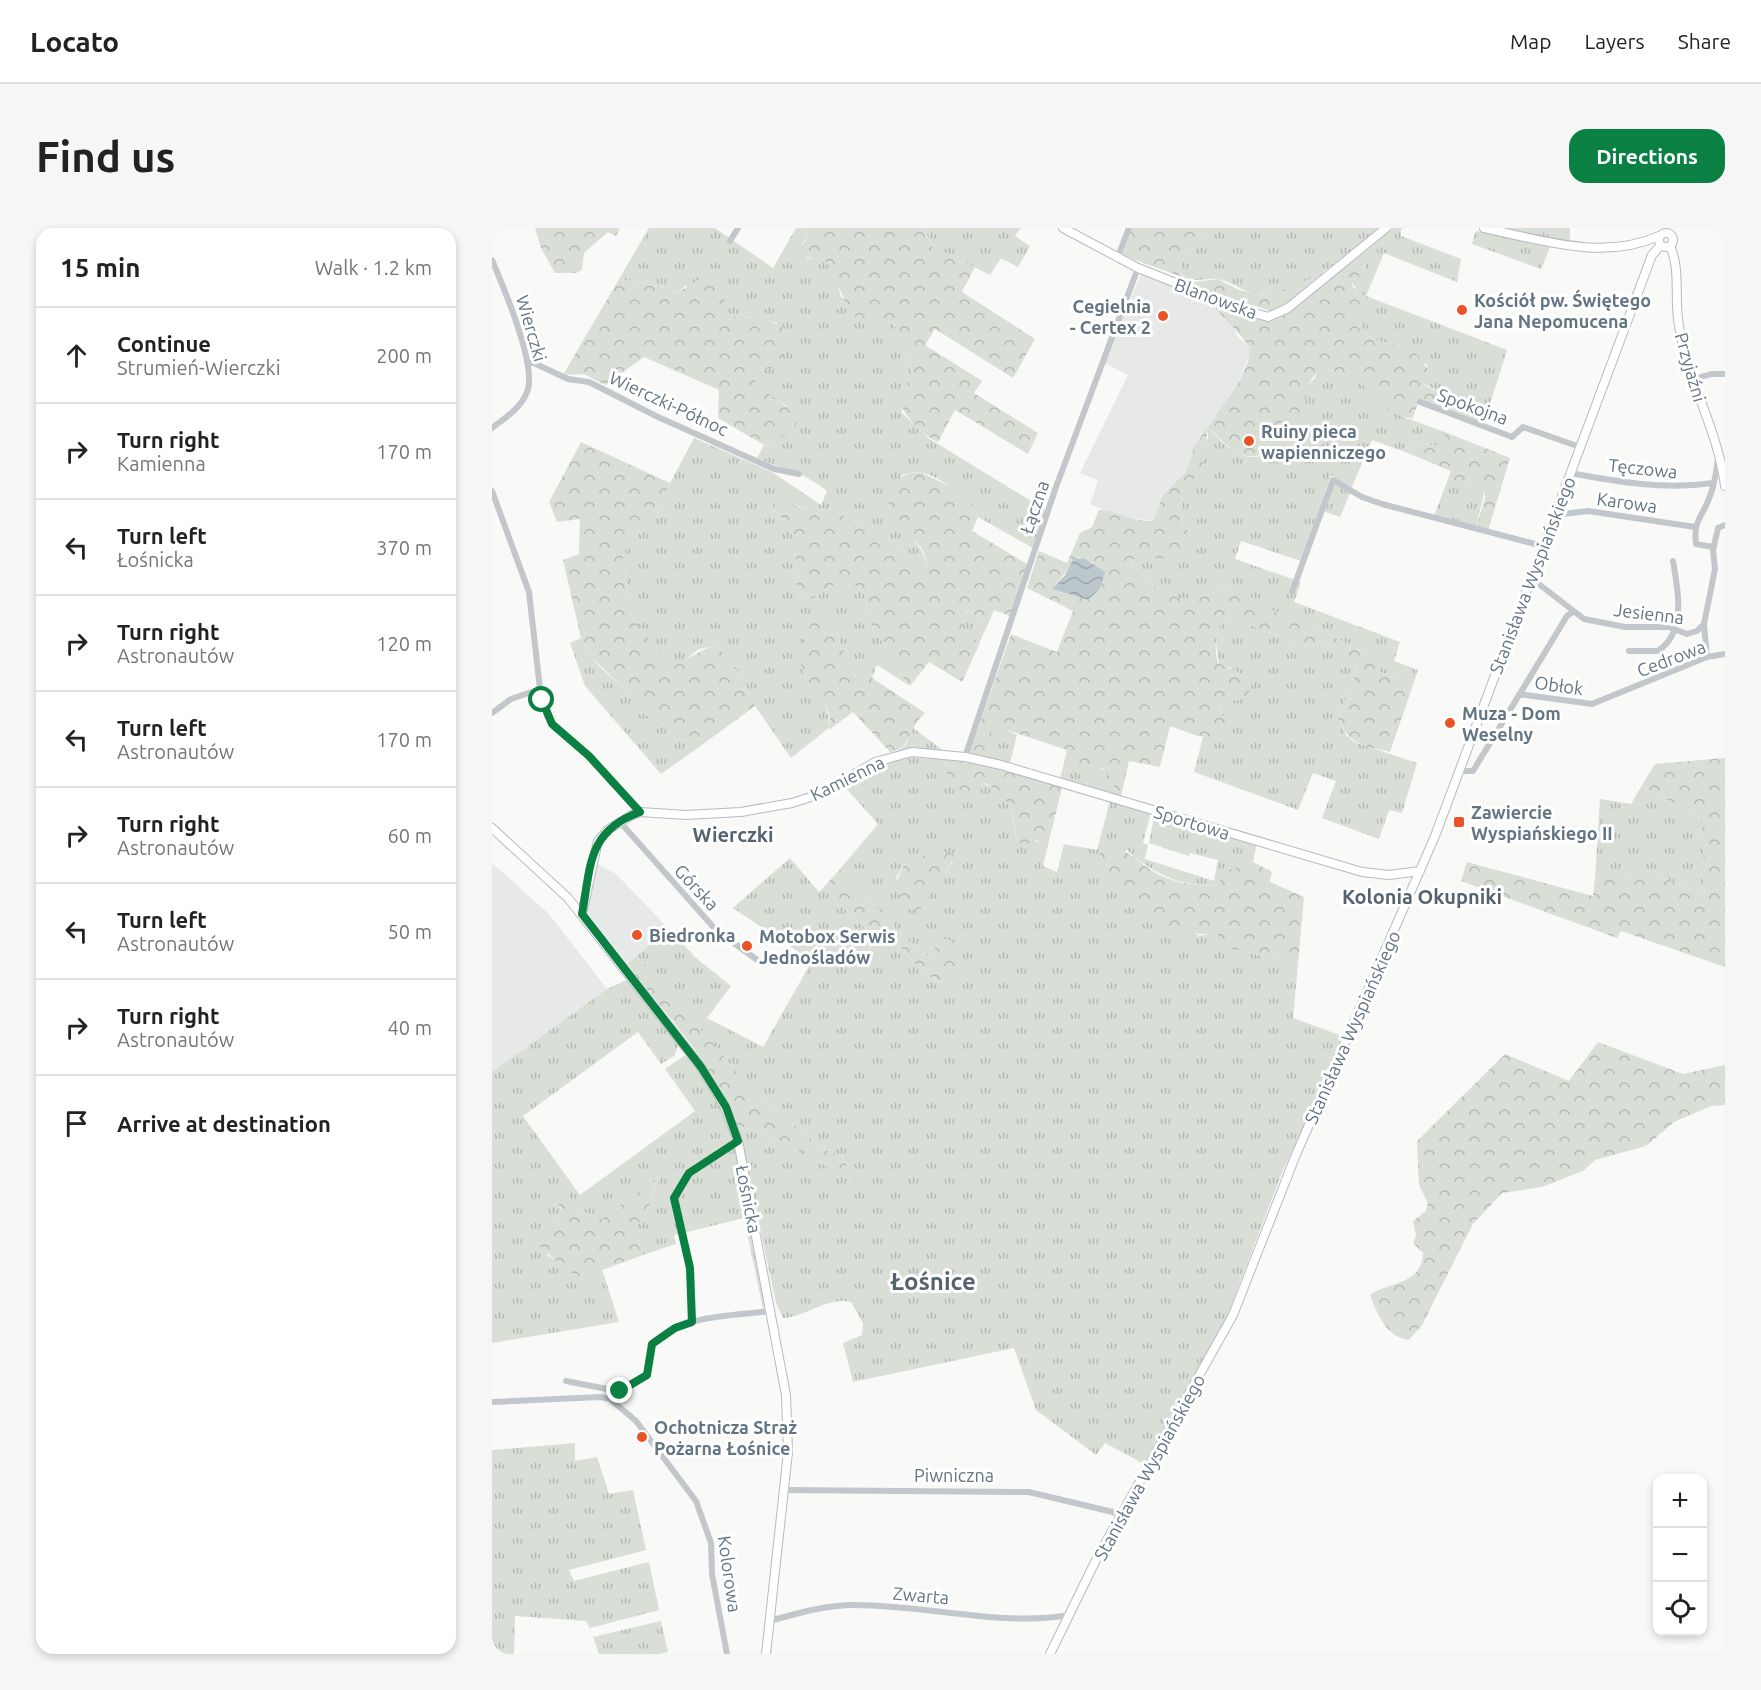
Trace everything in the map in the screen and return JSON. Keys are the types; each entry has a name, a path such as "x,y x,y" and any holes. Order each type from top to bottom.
{"street":[{"path":"730,241 738,228"},
{"name":"Blanowska","path":"1063,228 1117,259 1138,268 1244,310 1275,316 1386,228"},
{"path":"1117,259 1129,228"},
{"path":"1484,228 1587,248 1605,249 1662,240 1673,242 1672,232"},
{"name":"Przyjaźni","path":"1662,240 1674,259 1680,336 1691,380 1719,452 1725,486"},
{"name":"Stanisława Wyspiańskiego","path":"1050,1654 1121,1514 1233,1315 1295,1157 1420,870 1570,473 1662,240"},
{"name":"Wierczki","path":"492,260 513,311 530,383 524,399 492,428"},
{"name":"Łączna","path":"965,757 1056,488 1138,268"},
{"name":"Wierczki-Północ","path":"526,363 534,363 568,379 589,382 658,417 774,469 799,474"},
{"path":"1691,380 1711,374 1725,374"},
{"name":"Spokojna","path":"1420,402 1512,436 1523,427 1580,447"},
{"path":"1713,547 1696,544 1695,527 1697,518 1710,496 1719,452"},
{"name":"Tęczowa","path":"1570,473 1652,487 1678,488 1713,483"},
{"path":"1292,592 1332,480 1362,497 1382,504 1543,546"},
{"path":"492,491 529,592 540,689 552,724 589,756 640,812 603,834 594,850 582,914"},
{"name":"Karowa","path":"1554,515 1588,511 1695,527"},
{"name":"Jesienna","path":"1531,578 1584,619 1625,627 1674,630 1689,634 1697,631 1704,624 1715,569 1713,547 1717,530 1725,525"},
{"path":"1629,651 1654,653 1674,630 1678,592 1673,561"},
{"path":"1459,771 1473,771 1567,616 1573,612"},
{"path":"1704,624 1707,657"},
{"name":"Cedrowa","path":"1628,689 1707,657 1725,654"},
{"path":"492,713 511,699 540,689"},
{"name":"Obłok","path":"1519,694 1587,704 1628,689"},
{"name":"Kamienna","path":"640,812 686,815 741,812 813,796 875,762 894,755 920,752 965,757"},
{"name":"Sportowa","path":"965,757 1012,768 1362,872 1389,875 1420,870"},
{"name":"Górska","path":"620,822 716,930 760,962"},
{"name":"Łośnicka","path":"492,828 553,882 582,914 701,1067 726,1107 738,1141 787,1406 784,1490 766,1654"},
{"path":"692,1322 690,1268 674,1198 689,1173 738,1141"},
{"path":"492,1402 613,1397 647,1375 650,1348 654,1341 692,1322 771,1311"},
{"path":"566,1381 607,1389 613,1397"},
{"name":"Kolorowa","path":"613,1397 638,1424 690,1490 701,1512 711,1543 712,1574 727,1654"},
{"name":"Piwniczna","path":"784,1490 1029,1492 1121,1514"},
{"name":"Zwarta","path":"770,1621 804,1611 854,1605 926,1609 1023,1621 1070,1615"}],"shaded area":[{"path":"1141,274 1218,305 1216,307 1233,325 1237,336 1250,348 1239,382 1194,447 1186,472 1163,495 1153,521 1116,515 1090,504 1098,480 1080,473 1128,375 1104,363"},
{"path":"492,863 549,914 607,989 492,1072"},
{"path":"598,864 616,874 669,929 627,964 586,911 595,865"}],"green space":[{"path":"535,228 620,228 616,236 608,232 584,253 582,270 576,273 555,273 541,248"},
{"path":"649,228 715,228 773,268 796,228 800,228 809,236 802,244 807,259 815,258 827,263 835,275 841,297 893,324 910,344 911,379 903,391 902,413 928,438 1046,510 1033,548 978,517 962,496 936,478 920,472 901,475 889,508 912,536 922,553 926,567 921,567 880,530 850,520 833,509 809,510 796,505 771,505 790,527 795,546 797,592 812,599 837,583 855,585 865,595 873,631 884,643 896,669 910,686 877,665 872,678 863,679 856,676 846,665 838,633 815,616 810,621 804,638 802,667 807,682 825,706 830,727 791,758 755,706 735,666 717,646 699,649 681,663 666,664 631,615 623,560 626,546 657,517 670,483 694,438 772,472 821,505 827,491 801,475 757,458 764,445 771,446 783,435 787,406 764,392 755,382 756,372 774,367 777,323 748,317 732,318 724,304 725,287 685,286 677,293 659,286 619,279"},
{"path":"800,228 920,228 928,237 931,246 975,267 962,292 1035,339 1013,378 935,329 925,345 982,381 974,393 1038,433 1028,454 955,410 938,442 918,428 903,410 897,395 911,379 910,344 893,324 876,325 863,322 854,316 832,271 824,260 799,256 799,250 809,236"},
{"path":"920,228 1021,228 1015,236 1030,246 1018,267 1001,258 990,275 931,246 928,236"},
{"path":"1132,228 1201,228 1203,244 1179,255 1182,277 1122,255"},
{"path":"1201,228 1380,228 1340,260 1308,281 1276,293 1261,294 1223,280 1196,280 1182,277 1179,255 1203,244"},
{"path":"1393,228 1406,228 1401,229 1401,236 1461,259 1457,282 1384,253 1366,296 1507,350 1489,408 1452,397 1424,384 1422,379 1429,375 1427,365 1399,345 1377,342 1361,331 1361,316 1368,307 1351,281 1366,273 1364,263 1357,256"},
{"path":"1501,228 1570,228 1570,243"},
{"path":"1475,232 1551,245 1541,269 1472,244"},
{"path":"1357,256 1362,258 1366,273 1351,281 1353,287 1366,297 1369,307 1361,316 1361,331 1373,338 1404,347 1417,355 1433,374 1423,379 1424,385 1452,397 1489,408 1484,424 1420,399 1412,419 1395,414 1377,402 1370,391 1359,381 1321,366 1307,386 1300,444 1287,451 1280,447 1256,456 1247,456 1233,450 1208,428 1202,468 1183,493 1181,526 1190,532 1193,541 1173,558 1130,559 1147,581 1165,592 1183,599 1191,599 1228,587 1263,602 1263,608 1289,616 1371,655 1378,661 1380,672 1413,685 1390,752 1358,743 1347,734 1338,718 1356,674 1355,665 1345,651 1326,643 1301,645 1237,620 1227,619 1220,623 1217,633 1218,663 1245,675 1252,686 1246,696 1238,700 1219,699 1214,702 1229,723 1226,732 1206,737 1170,726 1160,767 1129,761 1121,796 1103,768 1062,771 1067,750 1004,729 992,731 987,758 969,754 1011,634 1057,652 1073,611 1027,588 1039,551 1067,563 1080,533 1092,527 1099,510 1139,520 1153,521 1163,495 1186,472 1194,447 1239,382 1248,362 1250,348 1216,310 1216,307 1218,305 1265,320 1272,319 1302,302","holes":["1078,557 1093,563 1100,589 1088,600 1052,589"]},
{"path":"1325,271 1287,303 1270,311 1193,286 1194,282 1218,279 1239,290 1264,295 1292,287"},
{"path":"713,277 723,279 725,304 732,317 768,321 787,331 787,343 782,348 782,361 774,367 756,372 755,382 793,414 797,421 792,434 783,435 771,446 764,445 718,418 719,390 644,357 605,385 584,374 563,375 619,279 659,286 677,293 698,280"},
{"path":"1321,366 1359,381 1370,391 1377,402 1403,417 1445,432 1444,443 1414,444 1403,451 1372,440 1351,489 1331,475 1301,561 1241,541 1235,559 1301,582 1294,602 1400,642 1394,661 1418,670 1413,685 1380,672 1378,661 1371,655 1289,616 1263,608 1263,602 1228,587 1191,599 1183,599 1164,592 1140,573 1130,558 1173,558 1193,541 1190,532 1181,526 1183,493 1208,438 1208,428 1233,450 1248,457 1264,455 1300,444 1307,386 1315,378 1317,369"},
{"path":"1445,432 1510,458 1488,531 1476,528 1485,498 1485,489 1472,485 1445,487 1451,471 1403,451 1414,444 1443,443"},
{"path":"581,442 670,483 657,517 626,546 623,560 631,615 666,663 673,664 685,660 702,650 717,646 735,666 755,706 710,739 677,741 662,724 643,713 627,691 589,655 581,638 563,560 579,554 580,519 557,522 549,502"},
{"path":"921,472 962,494 974,508 978,517 972,531 1027,564 1010,616 994,610 988,624 979,620 971,610 965,613 962,628 980,643 962,682 929,662 910,686 896,669 884,643 873,631 865,595 855,585 837,583 812,599 797,592 795,546 790,527 771,505 784,502 809,510 833,509 850,520 880,530 922,567 926,566 925,556 920,546 897,520 891,511 889,501 891,490 899,478"},
{"path":"1337,485 1350,493 1340,517 1325,512 1333,486"},
{"path":"1472,485 1485,489 1476,528 1434,516 1445,487"},
{"path":"971,610 979,620 988,624 979,643 962,628 965,614"},
{"path":"815,616 833,621 850,671 856,677 872,678 925,713 915,725 905,744 899,749 890,752 853,712 829,730 827,709 806,681 802,667 802,644 808,622"},
{"path":"1227,619 1237,620 1301,645 1326,643 1345,651 1355,665 1356,674 1338,718 1346,735 1354,742 1417,763 1402,813 1389,810 1379,839 1322,818 1336,781 1313,773 1298,810 1194,772 1203,737 1213,737 1220,710 1216,708 1214,702 1219,699 1225,700 1232,668 1219,664 1216,642 1220,623"},
{"path":"581,638 589,655 600,667 627,691 643,713 662,724 677,741 710,739 661,774 585,686 570,643"},
{"path":"913,728 944,751 915,748 898,751 906,745"},
{"path":"1004,729 1017,735 1010,763 987,758 992,731"},
{"path":"908,757 941,759 947,766 946,783 979,784 999,790 1010,808 1017,842 1034,841 1044,845 1047,849 1043,866 1057,872 1064,844 1097,850 1110,801 1151,812 1143,843 1148,845 1145,859 1214,881 1218,860 1190,853 1189,856 1149,843 1154,817 1157,815 1257,843 1253,862 1243,868 1229,868 1220,885 1193,884 1169,878 1146,866 1126,849 1113,875 1124,897 1200,936 1216,932 1247,952 1298,964 1293,1018 1345,1037 1281,1175 1224,1324 1144,1464 1105,1443 1096,1455 1036,1410 1014,1348 853,1382 843,1343 862,1335 863,1323 851,1302 834,1302 783,1318 776,1303 739,1130 743,1127 772,1137 855,1181 843,1158 823,1149 756,1095 642,961 627,964 669,929 695,957 731,986 707,1018 763,1047 812,961 733,908 790,858 819,892 823,888 879,942 897,944 926,975 942,983 956,980 936,931 937,945 928,956 906,939 840,869 878,824 843,785 888,761","holes":["922,857 953,861 923,904 896,878 907,860"]},
{"path":"1725,758 1725,967 1621,931 1617,938 1461,881 1467,862 1593,896 1595,879 1645,870 1705,895 1702,822 1699,815 1641,787 1655,764"},
{"path":"941,759 984,765 1062,788 1047,849 1037,840 1024,845 1017,842 1009,807 993,787 985,783 970,793 953,789 946,783 947,766"},
{"path":"1098,767 1107,771 1121,796 1060,778 1062,771"},
{"path":"1641,787 1699,815 1702,822 1705,895 1645,870 1595,879 1600,799 1631,804"},
{"path":"1110,849 1124,851 1161,876 1194,885 1219,885 1222,872 1253,862 1272,872 1270,882 1304,897 1298,964 1229,948 1216,933 1180,931 1155,922 1134,908 1112,878 1098,869 1097,855"},
{"path":"941,851 954,855 944,875 917,914 897,889 898,878 907,860"},
{"path":"840,869 906,939 928,956 937,944 935,929 957,946 960,966 956,980 943,983 926,975 897,944 879,942 823,888"},
{"path":"635,960 642,961 662,983 756,1095 823,1149 843,1158 856,1182 773,1137 743,1127 739,1130 730,1107 705,1064 627,964"},
{"path":"628,981 674,1039 678,1046 674,1056 661,1064 638,1032 523,1116 580,1195 695,1111 665,1069 684,1056 707,1081 721,1107 732,1141 690,1171 675,1191 679,1234 674,1235 676,1244 643,1255 637,1236 637,1224 647,1209 660,1177 602,1219 593,1219 577,1206 559,1207 564,1213 561,1220 548,1224 547,1255 581,1278 602,1269 619,1322 492,1343 492,1072 607,989"},
{"path":"1598,1042 1683,1074 1725,1065 1725,1105 1711,1106 1674,1122 1646,1146 1595,1160 1583,1171 1542,1187 1502,1193 1473,1224 1422,1325 1409,1340 1394,1335 1384,1324 1370,1295 1411,1277 1421,1263 1423,1253 1413,1243 1416,1235 1413,1221 1426,1211 1428,1203 1419,1185 1417,1141 1505,1054 1569,1081"},
{"path":"734,1146 766,1302 763,1309 744,1218 683,1233 678,1212 677,1200 684,1183 700,1168"},
{"path":"661,1175 648,1209 637,1224 637,1236 643,1255 581,1278 563,1268 540,1246 540,1235 548,1224 561,1220 564,1213 555,1199 562,1188 584,1212 602,1219"},
{"path":"575,1443 575,1461 597,1457 609,1494 633,1490 646,1550 569,1570 574,1581 649,1562 659,1610 590,1628 586,1621 515,1616 514,1654 492,1654 492,1450"},
{"path":"661,1621 668,1652 599,1654 593,1637"}],"water":[{"path":"1074,558 1085,559 1105,572 1100,589 1088,600 1052,589 1065,575"}],"place":[{"name":"Kościół pw. Świętego Jana Nepomucena","path":"1462,310"},
{"name":"Cegielnia - Certex 2","path":"1163,316"},
{"name":"Ruiny pieca wapienniczego","path":"1249,441"},
{"name":"Muza - Dom Weselny","path":"1450,723"},
{"name":"Zawiercie Wyspiańskiego II","path":"1459,822"},
{"name":"Biedronka","path":"637,935"},
{"name":"Motobox Serwis Jednośladów","path":"747,946"},
{"name":"Ochotnicza Straż Pożarna Łośnice","path":"642,1437"}],"district":[{"name":"Wierczki","path":"733,834"},
{"name":"Kolonia Okupniki","path":"1422,896"},
{"name":"Łośnice","path":"933,1281"}],"route":[{"path":"542,700 552,724 589,756 640,812 620,822 600,837 594,850 582,914 701,1067 726,1107 738,1141 689,1173 674,1198 690,1268 692,1322 675,1328 654,1341 650,1348 647,1375 620,1391"}]}
